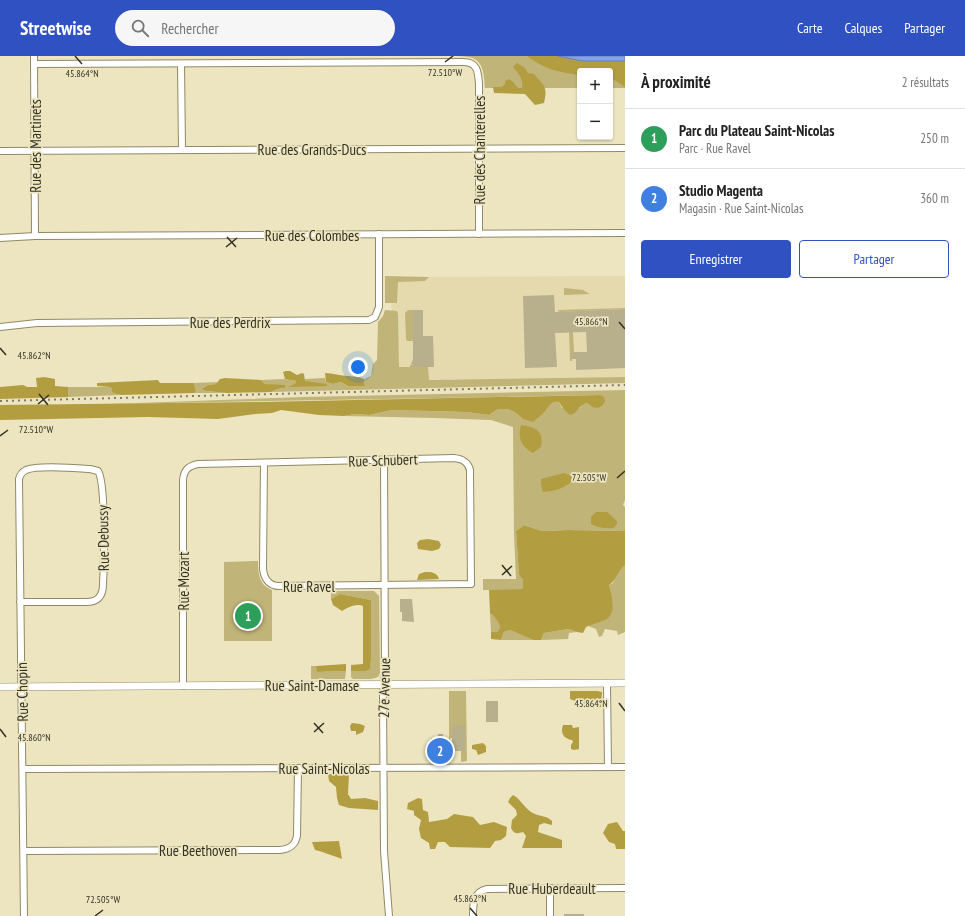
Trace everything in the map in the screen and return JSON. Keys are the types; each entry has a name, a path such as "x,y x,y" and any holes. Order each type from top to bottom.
{"street":[{"name":"Rue des Martinets","path":"34,56 35,236"},
{"path":"35,64 181,64 360,59"},
{"name":"Rue des Chanterelles","path":"360,59 463,62 472,63 476,66 479,84 479,234"},
{"path":"181,64 182,150"},
{"name":"Rue des Grands-Ducs","path":"0,151 625,148"},
{"name":"Rue des Colombes","path":"0,238 35,236 625,233"},
{"name":"Rue des Perdrix","path":"0,327 37,323 359,322 369,320 377,314 380,307 379,234"},
{"name":"Rue Schubert","path":"183,477 187,468 195,465 454,458 463,460 470,470 471,584"},
{"name":"27e Avenue","path":"384,460 384,851 389,916"},
{"name":"Rue Ravel","path":"264,463 263,569 264,575 269,583 276,586 471,584"},
{"name":"Rue Debussy","path":"20,602 93,602 102,594 103,584 102,497 100,474 98,471 90,469 35,468 25,470"},
{"name":"Rue Chopin","path":"24,916 19,489 20,475 25,470"},
{"name":"Rue Mozart","path":"183,477 183,686"},
{"path":"607,683 608,767"},
{"name":"Rue Saint-Damase","path":"0,687 625,683"},
{"name":"Rue Saint-Nicolas","path":"23,769 625,766"},
{"name":"Rue Beethoven","path":"24,851 288,849 295,842 297,836 298,768"},
{"path":"550,888 550,916"},
{"name":"Rue Huberdeault","path":"473,916 474,902 480,891 491,889 625,888"}],"shaded area":[{"path":"463,56 558,56 582,61 625,61 625,88 613,88 613,68 577,68 577,88 485,88 482,68 473,58"},
{"path":"527,56 558,56 582,61 625,61 625,87 613,79 613,68 577,68 577,75 552,70"},
{"path":"517,63 525,68 528,73 534,74 543,84 546,93 544,103 535,105 525,94 494,93 493,87 502,87 505,84 505,81 509,79 518,88 522,88 519,74 513,67"},
{"path":"385,276 429,277 425,281 398,282 397,303 385,303"},
{"path":"625,276 625,377 392,380 391,277"},
{"path":"564,288 583,290 590,294 564,295"},
{"path":"625,308 559,312 558,310"},
{"path":"385,310 397,311 398,314 399,367 410,367 410,365 413,364 413,367 428,367 429,380 625,377 625,383 271,392 277,389 285,388 265,384 261,380 285,379 296,381 295,384 305,381 304,379 325,378 326,382 333,384 341,382 348,386 365,386 364,379 371,376 373,364 377,360 378,322 383,316"},
{"path":"408,310 413,310 413,341 407,341 406,339 405,313"},
{"path":"569,332 573,332 574,352 572,353 572,361 570,361"},
{"path":"290,371 297,375 302,373 304,374 305,381 327,384 327,386 288,387 295,384 296,381 285,379 283,372"},
{"path":"325,373 360,377 364,379 365,386 348,386 341,382 333,384 326,382"},
{"path":"44,377 55,379 55,386 68,387 68,397 0,399 0,387 23,385 27,387 37,387 36,378"},
{"path":"220,379 261,380 265,384 285,385 285,388 277,389 271,392 227,393 203,390 203,388 208,385 216,384"},
{"path":"158,380 160,383 194,383 196,391 195,393 121,395 113,393 110,387 97,386 97,383"},
{"path":"219,382 208,385 203,388 203,390 227,393 195,393 194,383"},
{"path":"68,387 110,387 113,393 121,395 68,397"},
{"path":"625,390 625,500 623,505 625,507 625,531 542,531 524,525 516,531 519,575 523,580 523,590 483,590 483,579 516,579 513,427 491,420 344,416 355,414 369,415 392,410 466,412 489,415 498,409 508,409 523,419 546,410 554,402 559,402 562,408 580,408 583,404 587,403 592,407 600,395 109,404 303,397"},
{"path":"600,395 604,397 605,401 603,405 598,408 592,407 587,403 571,415 564,410 559,402 554,402 533,422 523,419 508,409 498,409 489,415 466,412 392,410 369,415 355,414 344,416 319,415 281,410 272,413 218,419 148,417 0,420 0,405 260,402"},
{"path":"521,425 531,427 540,434 542,442 541,447 533,453 521,442"},
{"path":"564,473 571,476 572,481 559,489 543,492 541,479"},
{"path":"596,512 607,512 617,521 617,524 614,528 608,528 591,524 591,517"},
{"path":"524,525 542,531 625,531 625,565 609,585 613,608 607,619 586,627 583,633 569,629 544,633 541,640 533,640 510,630 504,632 501,640 491,639 491,632 497,632 500,628 499,623 490,613 489,590 523,589 523,580 519,575 516,531"},
{"path":"428,539 439,541 441,545 439,549 432,551 418,549 417,543 420,540"},
{"path":"258,561 260,578 264,585 272,590 272,641 224,641 224,562"},
{"path":"624,565 625,632 618,635 617,631 605,629 602,636 599,637 596,629 588,626 608,618 612,602 609,585 613,583 617,574"},
{"path":"432,572 439,579 417,580 419,574"},
{"path":"331,591 374,591 379,596 380,673 378,677 371,679 353,679 351,677 351,671 366,671 370,668 371,600 340,594 331,599"},
{"path":"340,594 371,600 371,660 370,669 366,671 351,671 351,665 363,664 363,606 352,606 342,611 333,605 331,599"},
{"path":"490,613 499,623 500,628 497,632 491,632"},
{"path":"569,629 577,632 569,633 568,639 541,640 544,633"},
{"path":"510,630 533,640 501,640 504,632"},
{"path":"346,664 346,671 317,672 316,666"},
{"path":"311,666 316,666 318,672 346,671 345,679 311,679"},
{"path":"449,691 466,691 467,761 461,762 461,751 465,751 465,726 452,726 452,738 450,738 450,743 452,743 452,745 450,745 450,750 452,751 449,751"},
{"path":"570,691 602,692 601,707 582,706 578,702 570,699"},
{"path":"352,723 365,726 363,732 356,735 356,731 351,731 350,726"},
{"path":"563,725 572,725 573,728 579,727 579,749 571,749 573,742 563,735"},
{"path":"483,743 486,746 486,752 478,755 476,750 472,749 472,745"},
{"path":"328,774 349,774 348,794 351,799 365,798 378,801 378,810 349,808 339,805 336,787 329,781"},
{"path":"513,795 532,812 552,821 552,825 544,823 539,825 538,832 562,840 562,848 522,848 526,836 523,832 517,833 511,828 512,820 517,815 516,810 508,802"},
{"path":"418,798 422,799 423,810 428,812 429,822 447,819 454,814 473,817 480,825 494,822 507,827 506,836 501,840 495,841 490,848 450,847 445,842 438,842 435,849 430,849 429,843 421,838 419,829 421,820 414,815 414,811 407,809 408,803"},
{"path":"617,822 623,831 625,831 625,849 616,849 615,844 609,842 603,833 608,824"},
{"path":"339,841 342,859 315,850 312,842"}],"water":[{"path":"558,56 625,56 625,61 582,61"}],"building":[{"path":"554,295 555,312 625,309 625,368 576,370 576,359 572,359 572,352 587,352 586,332 555,333 557,367 525,368 523,296"},
{"path":"413,310 423,310 423,336 433,336 434,367 413,367 413,364 411,364 413,359"},
{"path":"400,599 412,599 414,622 402,621"},
{"path":"486,701 498,701 498,722 486,722"},
{"path":"452,726 465,726 465,751 450,750 450,745 452,745"},
{"path":"438,734 443,734 442,753 431,753 431,738 438,738"},
{"path":"564,914 584,914 584,916 564,916"}],"railway":[{"path":"0,401 625,385"}],"place":[{"name":"Parc du Plateau Saint-Nicolas","path":"248,616"},
{"name":"Studio Magenta","path":"440,751"}]}
